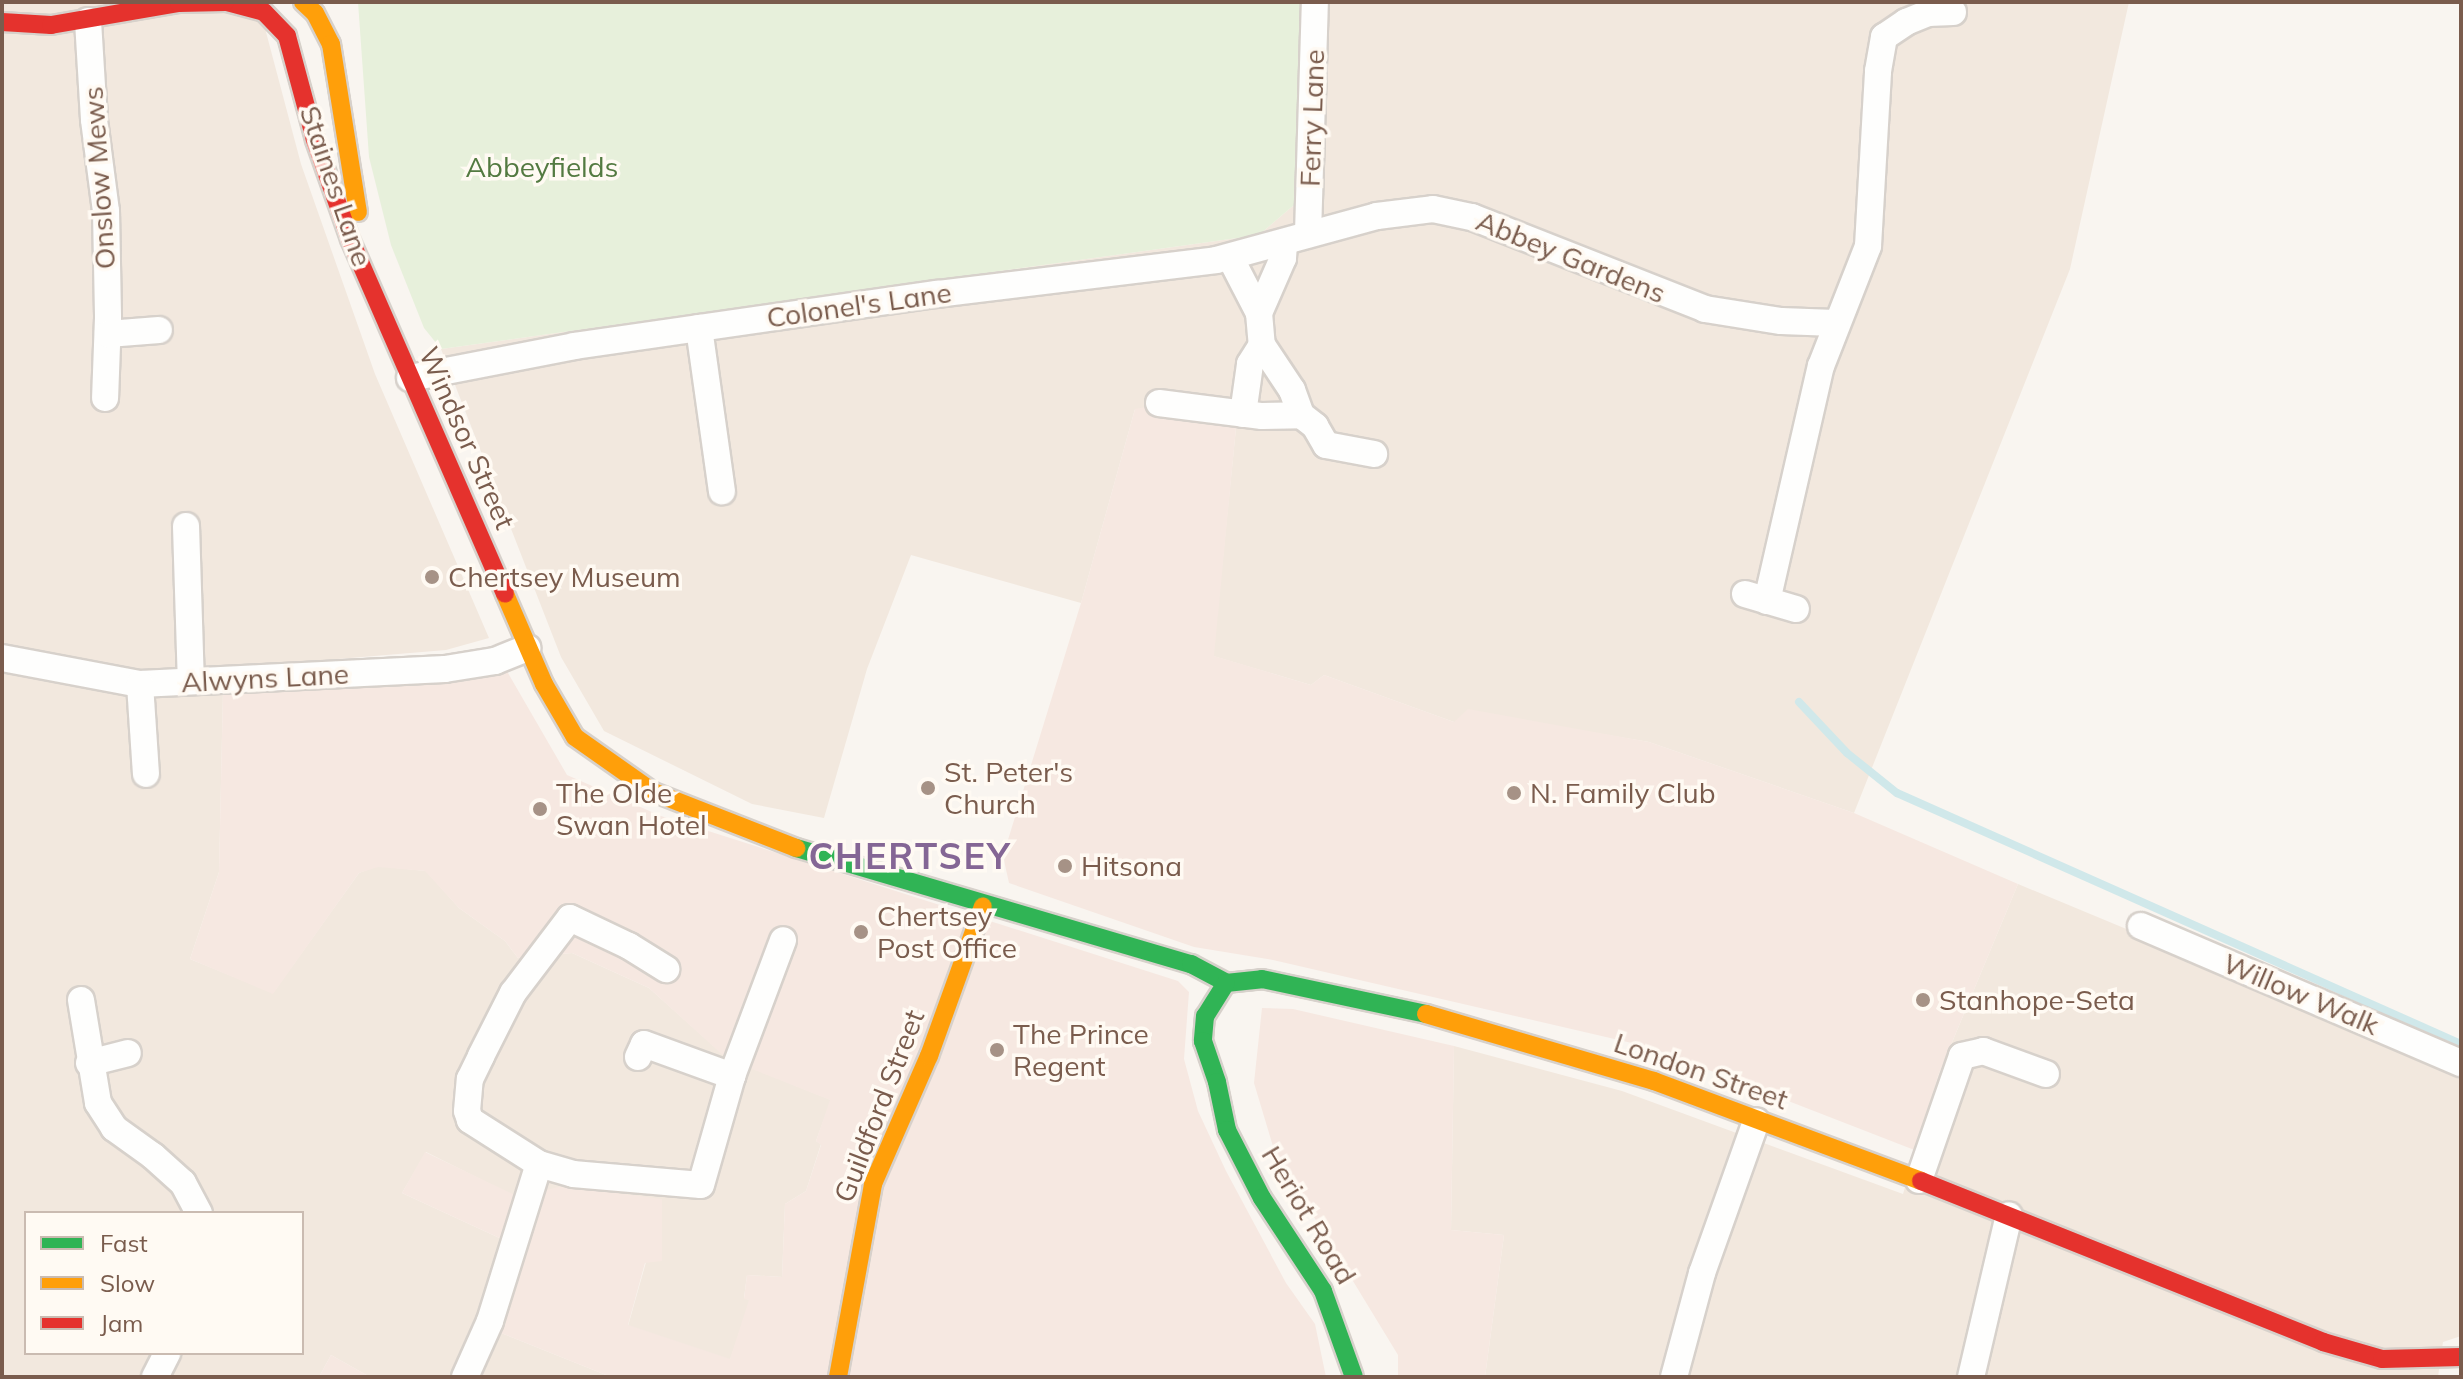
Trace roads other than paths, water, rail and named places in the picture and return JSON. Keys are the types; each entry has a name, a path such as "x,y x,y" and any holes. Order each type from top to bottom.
{"main road":[{"path":"2,22 51,25 181,3 226,2 264,12 287,36"},
{"name":"Staines Lane","path":"303,2 315,13 331,44 369,279"},
{"name":"Staines Lane","path":"287,36 315,140 350,239 369,279"},
{"name":"Windsor Street","path":"369,279 527,648 575,737 653,792 802,851 983,906"},
{"path":"983,906 1191,964 1226,983 1228,1009"},
{"name":"Guildford Street","path":"838,1377 873,1184 929,1056 983,906"},
{"name":"London Street","path":"1226,983 1262,979 1392,1004 1654,1081 2009,1215 2323,1342 2382,1359 2415,1377"},
{"name":"Heriot Road","path":"1226,983 1205,1016 1203,1041 1217,1082 1227,1130 1262,1198 1323,1291 1341,1333 1354,1377"},
{"name":"Heriot Road","path":"1217,1082 1227,1060 1228,1047"},
{"path":"2451,1377 2457,1357"},
{"name":"London Street","path":"2382,1359 2457,1357"}],"street":[{"name":"Staines Lane","path":"286,2 287,36"},
{"name":"Staines Lane","path":"331,44 332,2"},
{"name":"Ferry Lane","path":"1259,313 1283,258 1296,238 1315,2"},
{"path":"1796,609 1756,597 1821,366 1835,323 1868,246 1878,71 1884,37 1906,22 1928,13 1953,16"},
{"name":"Onslow Mews","path":"88,21 94,120 106,211 108,334 105,398"},
{"name":"Abbey Gardens","path":"1296,238 1399,211 1452,211 1705,309 1781,321 1835,323"},
{"name":"Colonel's Lane","path":"410,378 574,346 1230,257 1296,238"},
{"path":"1230,257 1259,313 1262,345 1292,390 1301,415 1315,426 1326,445 1374,454"},
{"path":"699,328 722,491"},
{"path":"108,334 159,330"},
{"path":"1243,414 1250,364 1262,345"},
{"path":"1159,403 1243,414 1301,415"},
{"path":"186,526 191,681"},
{"name":"Alwyns Lane","path":"2,658 140,684 445,669 495,661 527,648"},
{"path":"140,684 146,774"},
{"path":"666,969 629,946 570,918 513,993 470,1079 467,1111 470,1120 539,1164 573,1174 701,1185 732,1076 783,940"},
{"name":"Willow Walk","path":"2141,926 2461,1063"},
{"path":"81,1000 98,1103 114,1128 153,1156 183,1183 198,1211"},
{"path":"638,1057 644,1044 732,1076"},
{"path":"1919,1180 1962,1056 1983,1051 2046,1074"},
{"path":"89,1063 128,1053"},
{"path":"1674,1377 1702,1273 1756,1121"},
{"path":"465,1377 490,1321 539,1164"},
{"path":"1971,1377 2009,1215"},
{"path":"155,1377 166,1355"}],"waterway":[{"path":"1799,702 1847,753 1897,793 2461,1044"}],"place":[{"name":"Chertsey Museum","path":"432,577"},
{"name":"St. Peter's Church","path":"928,788"},
{"name":"N. Family Club","path":"1514,793"},
{"name":"The Olde Swan Hotel","path":"540,809"},
{"name":"Hitsona","path":"1065,866"},
{"name":"Chertsey Post Office","path":"861,932"},
{"name":"Stanhope-Seta","path":"1923,1000"},
{"name":"The Prince Regent","path":"997,1050"}],"district":[{"name":"CHERTSEY","path":"910,856"}],"park label":[{"name":"Abbeyfields","path":"542,167"}]}
